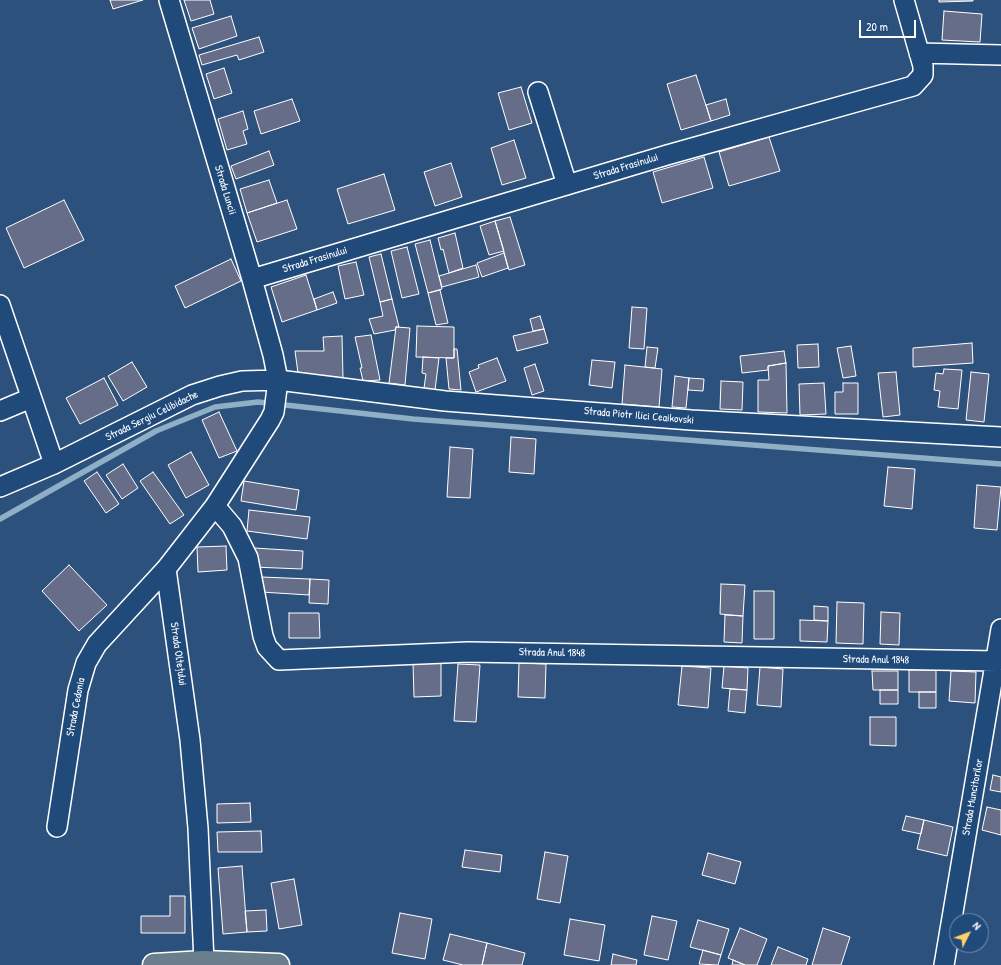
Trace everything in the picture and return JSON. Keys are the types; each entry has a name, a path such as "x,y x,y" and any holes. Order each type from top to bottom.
{"main road":[{"path":"154,965 204,962 278,965"}],"street":[{"name":"Strada Luncii","path":"169,0 252,279 273,355 277,386"},
{"name":"Strada Frasinului","path":"252,279 568,185 913,86 922,75 923,66 904,0"},
{"path":"919,53 1001,56"},
{"path":"538,92 568,185"},
{"path":"0,305 7,350 31,398 54,464"},
{"name":"Strada Sergiu Celibidache","path":"0,487 54,464 192,395 242,381 277,386"},
{"path":"166,569 215,506 270,420 274,412 277,386"},
{"name":"Strada Piotr Ilici Ceaikovski","path":"277,386 691,420 1001,437"},
{"path":"0,411 31,398"},
{"name":"Strada Anul 1848","path":"215,506 232,526 248,558 263,636 267,647 279,660 468,652 997,661"},
{"name":"Strada Cedonia","path":"56,827 78,690 86,663 97,644 113,625 166,569"},
{"name":"Strada Oltețului","path":"166,569 190,740 198,828 204,962"},
{"name":"Strada Muncitorilor","path":"944,965 997,661 1001,629"}],"building":[{"path":"110,0 143,0 113,9"},
{"path":"184,0 210,0 214,14 191,21"},
{"path":"939,0 973,0 973,1 939,2"},
{"path":"944,11 982,14 980,42 942,40"},
{"path":"231,16 237,36 199,49 192,28"},
{"path":"259,37 264,52 239,60 237,55 202,65 199,55"},
{"path":"224,68 232,93 214,99 206,74"},
{"path":"696,75 711,121 681,130 667,84"},
{"path":"521,87 532,123 509,130 498,93"},
{"path":"292,99 300,121 261,134 254,111"},
{"path":"726,99 730,115 711,121 706,105"},
{"path":"243,111 248,129 243,131 247,144 227,150 218,119"},
{"path":"769,137 780,171 729,186 719,152"},
{"path":"514,140 526,178 502,185 491,148"},
{"path":"269,151 274,165 236,179 231,166"},
{"path":"704,157 713,188 662,203 653,172"},
{"path":"451,163 462,197 435,206 424,172"},
{"path":"384,174 395,210 348,224 337,189"},
{"path":"269,180 277,203 247,213 240,189"},
{"path":"64,200 84,240 24,268 6,228"},
{"path":"287,200 297,229 257,242 247,213"},
{"path":"510,217 525,265 509,270 495,221"},
{"path":"495,221 504,251 489,255 480,226"},
{"path":"455,233 463,268 449,273 443,249 441,250 438,238"},
{"path":"430,240 442,289 428,293 415,244"},
{"path":"407,247 419,294 402,298 391,251"},
{"path":"504,253 508,268 482,277 477,263"},
{"path":"381,254 392,299 380,302 369,257"},
{"path":"231,259 241,281 185,308 175,286"},
{"path":"356,262 364,295 345,299 338,266"},
{"path":"476,265 479,277 442,287 439,276"},
{"path":"306,275 317,310 282,322 271,287"},
{"path":"440,290 448,323 436,325 428,293"},
{"path":"333,292 337,303 317,310 314,299"},
{"path":"392,299 399,327 396,327 395,330 374,334 369,319 383,316 380,302"},
{"path":"632,307 647,308 644,349 629,348"},
{"path":"540,316 544,329 533,331 530,319"},
{"path":"417,326 454,327 454,358 416,357"},
{"path":"396,327 410,328 405,385 389,383"},
{"path":"544,329 548,343 517,351 513,336"},
{"path":"371,335 380,380 363,381 360,368 362,368 355,337"},
{"path":"342,336 343,378 298,373 295,351 324,351 323,337"},
{"path":"972,343 973,363 913,367 913,348"},
{"path":"818,344 819,367 798,368 797,345"},
{"path":"851,346 856,376 843,378 837,348"},
{"path":"647,347 658,348 655,368 645,367"},
{"path":"454,349 457,349 461,390 449,389 446,358 454,358"},
{"path":"784,351 786,363 768,366 768,370 742,373 740,356"},
{"path":"423,357 439,358 435,390 424,388 426,374 422,373"},
{"path":"497,358 506,381 476,392 469,372 479,368 478,365"},
{"path":"592,360 615,362 612,388 589,385"},
{"path":"132,362 147,387 123,401 108,376"},
{"path":"786,363 787,413 758,412 758,380 769,380 768,366"},
{"path":"535,364 544,391 532,395 524,368"},
{"path":"625,365 662,369 659,407 622,404"},
{"path":"944,369 962,370 958,409 938,407 940,391 934,390 936,373 943,374"},
{"path":"896,372 900,415 883,417 878,373"},
{"path":"971,372 989,374 984,422 966,420"},
{"path":"675,376 689,378 686,408 672,407"},
{"path":"104,378 118,405 80,424 66,398"},
{"path":"689,378 704,379 703,391 688,390"},
{"path":"721,381 743,382 742,410 720,409"},
{"path":"824,383 826,414 800,415 799,384"},
{"path":"843,383 858,383 858,414 835,414 835,392 843,392"},
{"path":"219,412 237,451 219,458 202,420"},
{"path":"511,437 536,439 534,474 509,472"},
{"path":"450,447 473,449 470,498 447,497"},
{"path":"191,452 209,485 186,498 168,465"},
{"path":"123,464 138,488 122,499 106,475"},
{"path":"888,467 915,469 912,509 884,506"},
{"path":"97,472 119,504 106,513 84,481"},
{"path":"153,472 184,515 170,524 140,481"},
{"path":"244,481 299,490 296,510 241,501"},
{"path":"977,485 1001,487 997,530 974,528"},
{"path":"249,510 310,517 307,539 247,531"},
{"path":"226,546 227,570 198,572 197,547"},
{"path":"254,548 303,551 302,569 253,567"},
{"path":"69,565 107,605 79,631 42,591"},
{"path":"261,577 310,579 309,595 261,592"},
{"path":"310,579 329,580 328,604 309,603"},
{"path":"721,584 745,585 743,616 720,614"},
{"path":"754,591 774,591 774,639 754,639"},
{"path":"837,602 864,603 863,644 836,643"},
{"path":"814,606 828,607 828,621 814,620"},
{"path":"881,612 900,613 899,645 880,644"},
{"path":"289,613 319,613 320,638 289,638"},
{"path":"725,615 743,616 742,643 724,642"},
{"path":"800,620 828,621 827,642 800,641"},
{"path":"441,662 441,696 414,697 413,663"},
{"path":"519,663 546,664 545,698 518,697"},
{"path":"458,664 480,665 476,722 454,721"},
{"path":"682,666 711,668 708,708 678,705"},
{"path":"724,666 748,668 747,690 722,688"},
{"path":"760,667 783,669 781,707 757,705"},
{"path":"909,670 936,670 936,692 909,692"},
{"path":"872,671 898,671 898,690 873,690"},
{"path":"951,671 976,672 975,703 949,701"},
{"path":"730,689 747,690 745,713 728,711"},
{"path":"880,690 898,690 898,704 880,704"},
{"path":"919,692 936,692 936,708 919,708"},
{"path":"870,717 896,717 896,746 870,745"},
{"path":"993,775 1001,777 1001,792 990,790"},
{"path":"250,803 251,822 217,823 217,804"},
{"path":"987,807 1001,810 1001,835 982,830"},
{"path":"906,816 924,820 921,834 902,830"},
{"path":"924,820 953,827 947,856 917,849"},
{"path":"261,831 262,852 218,852 217,832"},
{"path":"465,850 502,855 500,872 462,867"},
{"path":"545,852 568,856 560,903 537,899"},
{"path":"708,853 741,862 735,884 702,875"},
{"path":"242,866 247,932 223,934 218,868"},
{"path":"294,879 302,925 279,929 271,883"},
{"path":"170,896 185,896 185,933 141,933 141,916 170,916"},
{"path":"266,910 267,931 247,932 245,911"},
{"path":"400,913 432,919 425,959 392,953"},
{"path":"652,916 677,921 668,960 644,955"},
{"path":"570,919 605,925 599,961 564,955"},
{"path":"698,920 729,929 721,955 690,947"},
{"path":"740,928 767,939 757,965 745,965 728,958"},
{"path":"823,928 850,937 841,965 812,965"},
{"path":"450,934 487,943 482,965 463,965 443,960"},
{"path":"487,943 525,953 522,965 482,965"},
{"path":"778,947 808,959 806,965 771,965"},
{"path":"703,950 721,955 718,965 699,964"},
{"path":"613,954 637,960 636,965 611,965"},
{"path":"733,960 745,965 732,965"}],"waterway":[{"path":"0,519 156,431 215,407 258,402 413,419 1001,464"}]}
